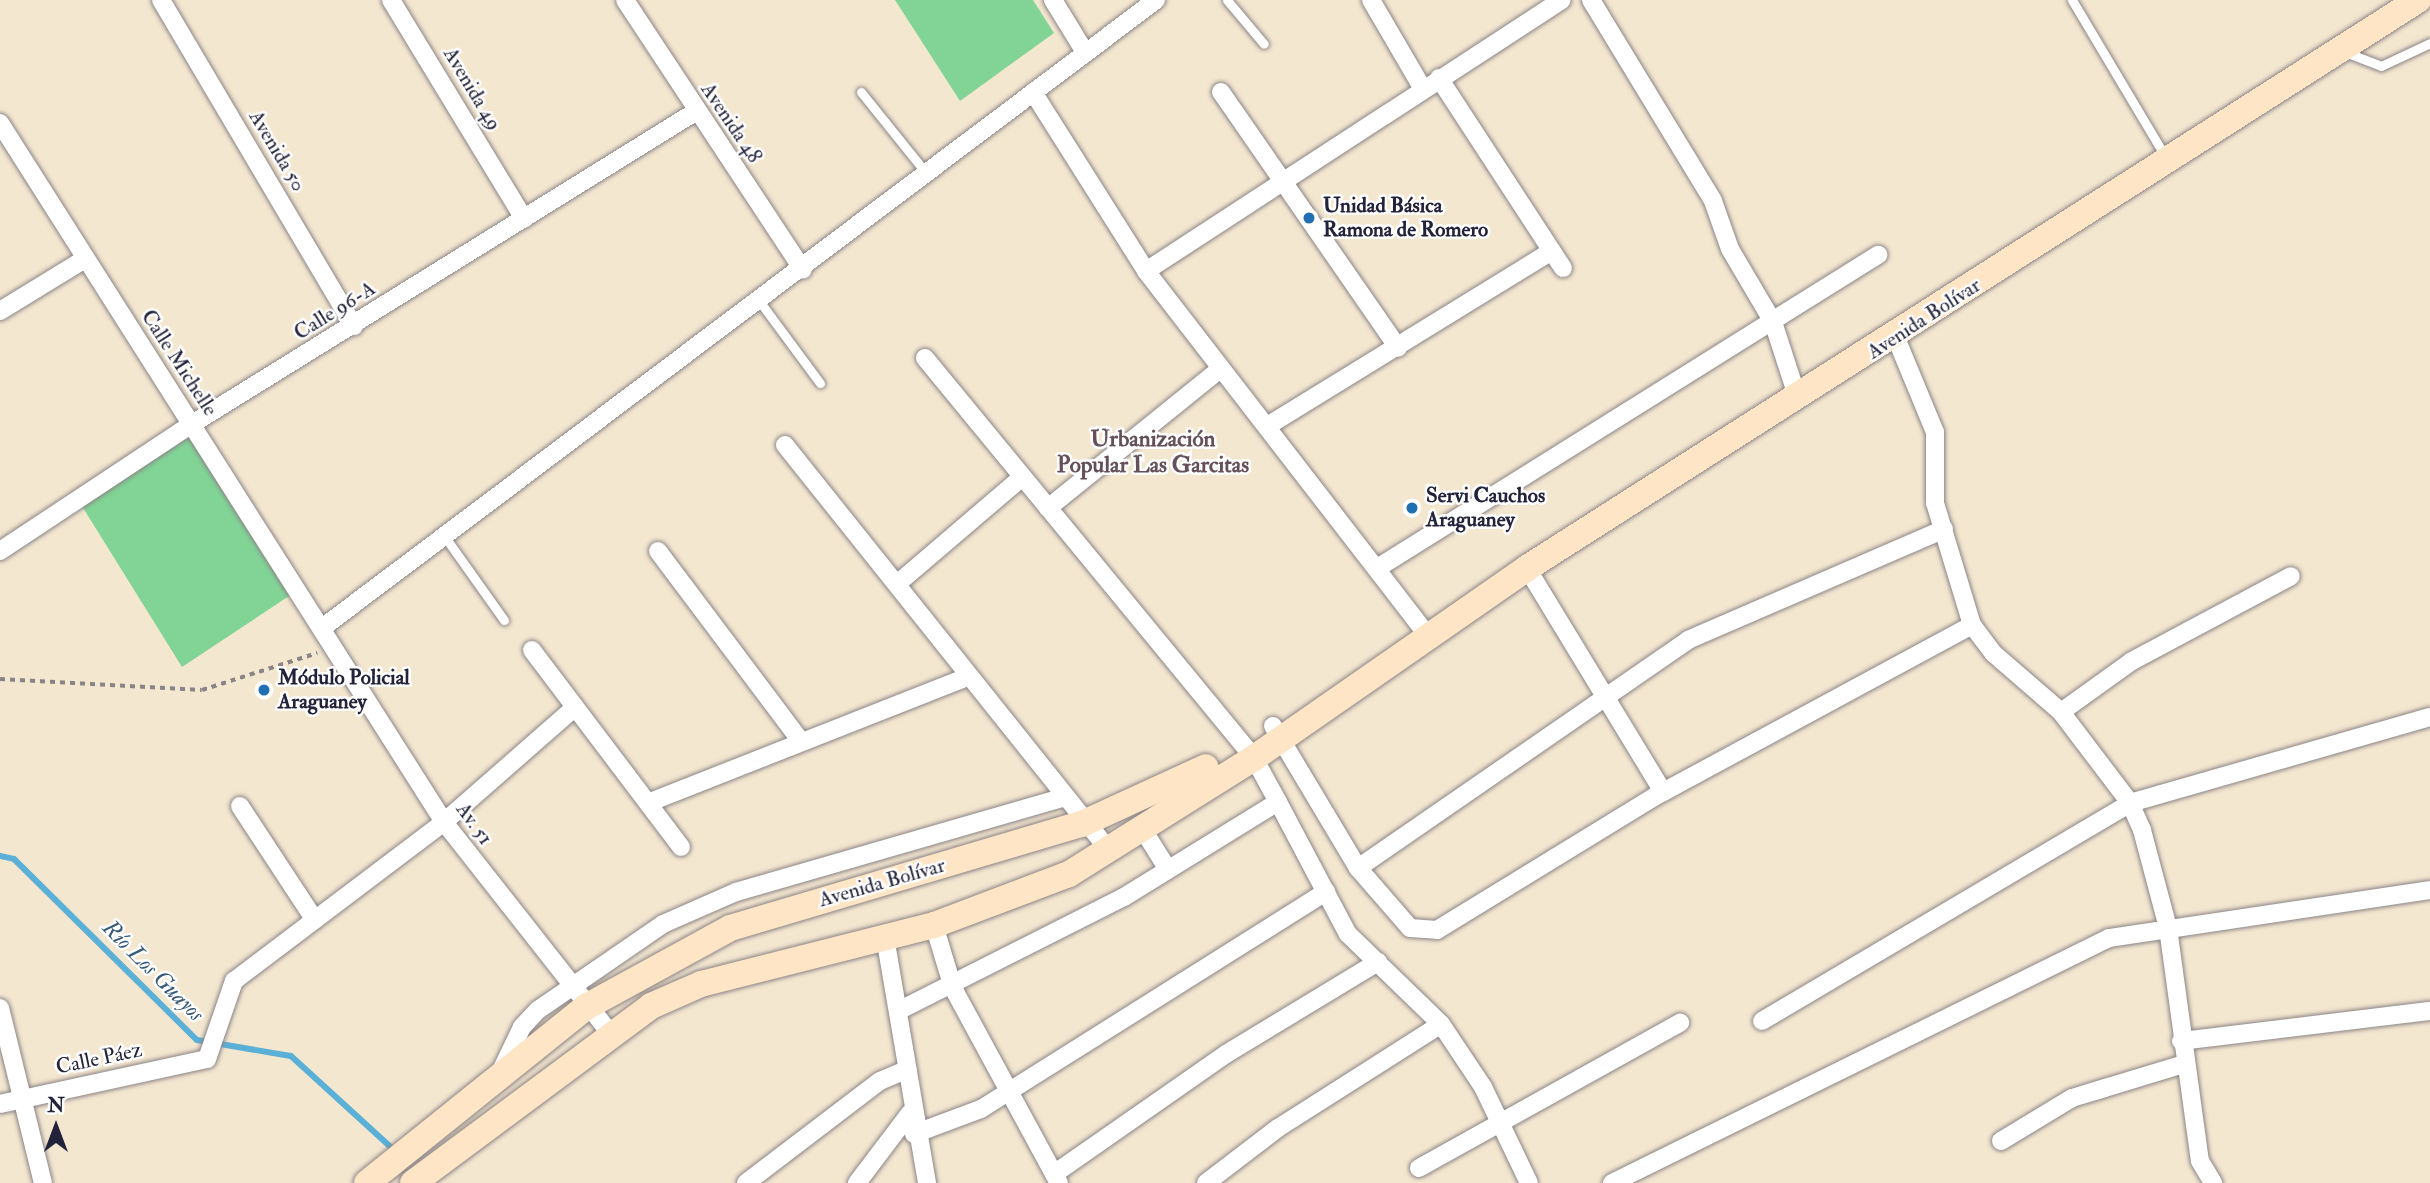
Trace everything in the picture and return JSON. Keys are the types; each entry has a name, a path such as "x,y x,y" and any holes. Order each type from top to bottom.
{"main road":[{"name":"Avenida Bolívar","path":"413,1183 609,1032 701,984 934,926 1023,895 1108,849 1142,828 1247,751 1527,568 1896,338 2418,0"},
{"name":"Avenida Bolívar","path":"367,1183 586,1007 730,928 1082,824 1178,784 1247,751"}],"street":[{"name":"Avenida 50","path":"162,0 354,326"},
{"name":"Avenida 49","path":"391,0 524,219"},
{"name":"Avenida 48","path":"625,0 695,112 803,270"},
{"path":"1053,0 1085,52"},
{"path":"322,628 803,270 1156,0"},
{"path":"1371,0 1423,89"},
{"path":"1146,271 1288,181 1439,78 1561,0"},
{"path":"1591,0 1697,170 1730,249 1773,322 1798,399"},
{"path":"1439,78 1563,268"},
{"path":"1033,92 1146,271 1219,370 1269,425 1379,567 1427,635"},
{"path":"1221,92 1288,181 1398,348"},
{"name":"Calle 96-A","path":"0,551 192,424 354,326 695,112"},
{"name":"Calle Michelle","path":"0,122 322,628"},
{"path":"1269,425 1552,251"},
{"path":"1379,567 1878,254"},
{"path":"0,311 85,259"},
{"path":"1896,338 1935,432 1935,503 1972,625 1993,653 2061,712 2130,803 2157,877 2168,928 2184,1065 2200,1161 2213,1183"},
{"path":"925,358 1247,751 1278,802 1348,934 1441,1024 1500,1122 1530,1183"},
{"path":"1048,508 1219,370"},
{"path":"785,445 897,584 1082,824 1108,849"},
{"path":"897,584 1021,478"},
{"path":"1358,868 1604,697 1724,620 1944,529"},
{"path":"658,551 800,740"},
{"path":"1527,568 1663,792"},
{"path":"2061,712 2132,661 2291,576"},
{"path":"1277,733 1358,868 1410,928 1437,930 1663,792 1972,625"},
{"name":"Av. 51","path":"322,628 444,822 567,984 609,1032"},
{"path":"532,650 572,710 650,802 681,847"},
{"path":"650,802 800,740 968,677"},
{"path":"240,806 315,920 444,822 572,710"},
{"path":"1762,1021 2130,803 2430,717"},
{"path":"497,1080 522,1027 567,984 663,924 736,892 1062,798"},
{"path":"898,1011 953,988 1167,869 1278,802"},
{"path":"1142,828 1167,869"},
{"path":"896,844 909,875"},
{"path":"1612,1183 1996,997 2059,959 2109,938 2430,890"},
{"path":"914,1134 1010,1091 1326,892"},
{"name":"Calle Páez","path":"0,1104 207,1059 234,981 315,920"},
{"path":"934,926 953,988 1056,1179 1226,1054 1378,962"},
{"path":"885,937 908,1069 910,1113 927,1183"},
{"path":"0,1008 43,1183"},
{"path":"2181,1041 2430,1012"},
{"path":"1419,1168 1680,1023"},
{"path":"1206,1183 1269,1134 1441,1024"},
{"path":"2001,1141 2072,1098 2184,1065"},
{"path":"746,1183 880,1081 908,1069"},
{"path":"857,1183 910,1113"}],"lane":[{"path":"1227,0 1264,44"},
{"path":"2072,0 2168,160"},
{"path":"2340,50 2381,66 2430,43"},
{"path":"861,92 927,174"},
{"path":"760,302 820,383"},
{"path":"445,537 503,620"}],"path":[{"path":"0,679 202,690 333,645"}],"green space":[{"path":"895,0 1033,0 1054,33 960,101"},
{"path":"191,431 295,592 182,667 80,503"}],"waterway":[{"name":"Río Los Guayos","path":"0,856 14,859 197,1040 291,1056 396,1152"}],"place":[{"name":"Unidad Básica Ramona de Romero","path":"1309,218"},
{"name":"Servi Cauchos Araguaney","path":"1412,508"},
{"name":"Módulo Policial Araguaney","path":"264,690"}],"district":[{"name":"Urbanización Popular Las Garcitas","path":"1153,452"}]}
